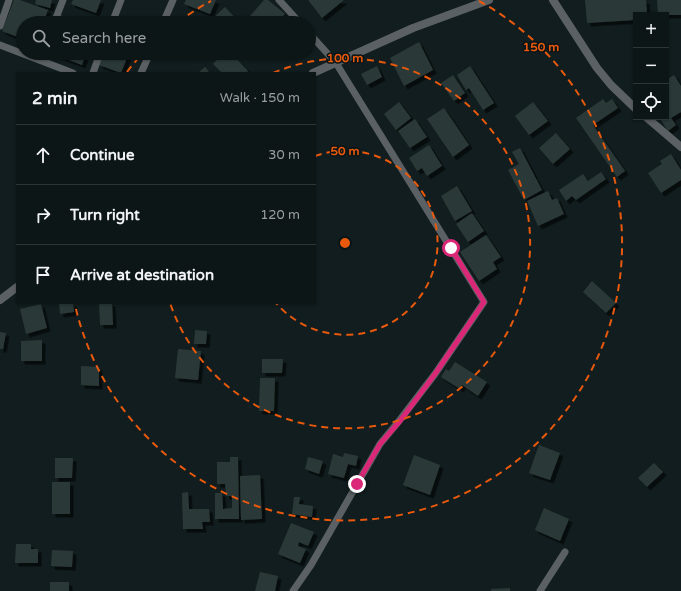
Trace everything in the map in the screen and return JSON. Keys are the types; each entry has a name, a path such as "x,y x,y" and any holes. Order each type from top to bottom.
{"street":[{"path":"315,72 413,28 489,0"},
{"path":"553,0 597,68 611,85 633,106"},
{"path":"650,120 681,147"},
{"path":"0,300 16,288"}],"lane":[{"path":"0,26 9,0"},
{"path":"56,16 62,0"},
{"path":"115,16 121,0"},
{"path":"166,16 173,0"},
{"path":"279,0 294,16"},
{"path":"293,591 311,565 380,444 400,421 435,374 484,302 336,63 316,41"},
{"path":"0,45 16,49"},
{"path":"48,60 72,72"},
{"path":"93,72 98,60"},
{"path":"141,72 147,60"},
{"path":"540,591 564,552"}],"building":[{"path":"14,0 20,0 48,10 46,16 16,16 16,36 2,31"},
{"path":"36,0 52,0 50,8 35,4"},
{"path":"73,0 101,0 96,13 71,4"},
{"path":"186,0 216,0 210,14 184,4"},
{"path":"264,0 268,0 285,14 283,16 250,16"},
{"path":"308,0 344,0 322,18"},
{"path":"585,0 646,0 647,12 633,12 633,20 587,23"},
{"path":"657,0 681,0 681,15 669,15 669,12 658,12"},
{"path":"225,7 233,16 215,16"},
{"path":"419,42 433,70 404,86 390,58"},
{"path":"69,60 84,60 82,65"},
{"path":"101,60 126,60 121,72 99,65"},
{"path":"217,60 238,60 248,71 221,72 213,64"},
{"path":"377,66 382,77 367,85 361,74"},
{"path":"470,66 494,103 483,110 469,88 466,90 457,75"},
{"path":"205,67 209,72 199,72"},
{"path":"453,75 465,93 454,101 441,83"},
{"path":"674,75 681,86 681,112 671,118 676,125 668,131 661,120 669,120 669,78"},
{"path":"603,99 606,103 612,99 618,108 593,125 625,171 617,177 576,118"},
{"path":"399,102 411,118 396,130 384,114"},
{"path":"533,102 548,121 529,135 515,116"},
{"path":"444,108 469,145 453,157 427,119"},
{"path":"415,119 427,137 410,148 398,131"},
{"path":"556,133 570,149 553,164 539,148"},
{"path":"429,145 442,166 427,176 422,168 417,171 409,158"},
{"path":"520,148 542,190 524,200 508,170 519,164 512,152"},
{"path":"671,154 681,170 681,180 661,193 648,173 662,164 660,161"},
{"path":"601,172 606,179 576,200 572,196 566,201 559,190 583,174 588,181"},
{"path":"457,186 472,211 455,221 441,196"},
{"path":"548,191 552,200 557,198 564,214 538,226 527,201"},
{"path":"472,213 484,231 468,242 456,224"},
{"path":"486,235 501,257 493,262 497,269 479,281 460,252"},
{"path":"592,281 616,303 606,313 583,292"},
{"path":"41,304 47,328 26,334 20,309"},
{"path":"59,304 73,304 74,312 60,314"},
{"path":"99,304 112,304 113,325 100,325"},
{"path":"195,330 207,331 206,344 194,344"},
{"path":"0,332 6,333 3,349 0,349"},
{"path":"42,340 42,361 21,361 21,341"},
{"path":"178,349 201,351 198,380 175,378"},
{"path":"262,359 283,359 282,373 262,373"},
{"path":"455,362 487,382 478,396 462,385 460,389 441,377 446,369 449,371"},
{"path":"81,366 99,367 99,386 81,385"},
{"path":"260,378 275,378 274,411 259,411"},
{"path":"539,445 560,453 550,480 529,473"},
{"path":"344,453 358,456 356,466 348,464 344,478 328,474 333,454 343,457"},
{"path":"414,455 440,465 430,495 403,485"},
{"path":"230,457 238,457 239,519 215,519 215,493 222,493 223,509 232,508 232,496 226,496 225,484 217,484 217,462 230,462"},
{"path":"308,457 323,461 319,474 305,469"},
{"path":"55,458 73,458 72,478 55,478"},
{"path":"654,463 663,472 647,487 638,478"},
{"path":"260,475 262,519 241,520 240,476"},
{"path":"52,482 70,482 70,514 52,514"},
{"path":"188,492 189,509 209,509 210,522 202,522 203,529 183,529 182,493"},
{"path":"294,497 300,497 299,504 313,506 312,517 292,514"},
{"path":"544,508 569,519 560,541 535,530"},
{"path":"291,523 314,532 308,546 299,542 298,546 306,549 300,563 278,554"},
{"path":"16,544 31,544 31,549 38,549 38,563 15,563"},
{"path":"52,550 73,551 72,567 51,566"},
{"path":"260,572 278,576 275,591 255,591"},
{"path":"50,582 69,582 69,591 50,591"},
{"path":"510,588 510,591 491,591 491,589"}],"route":[{"path":"357,484 380,444 400,421 435,374 484,302 451,248"}]}
